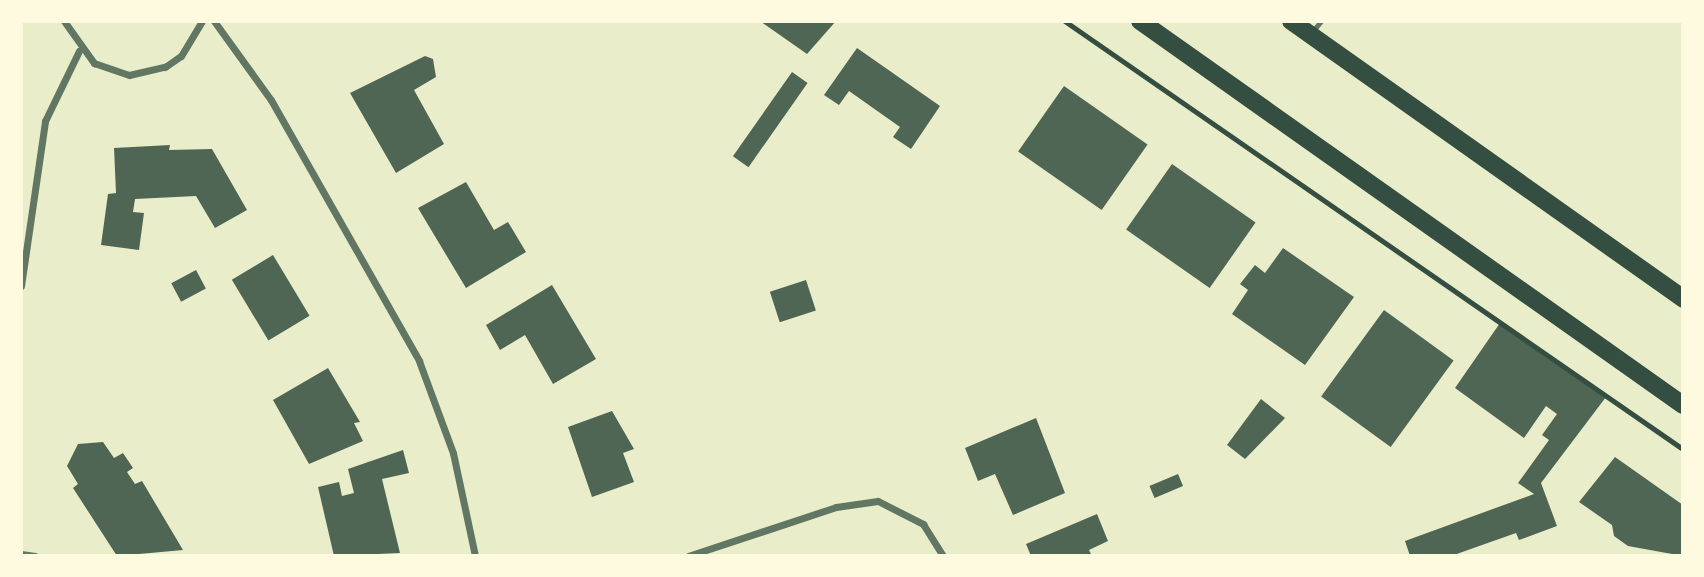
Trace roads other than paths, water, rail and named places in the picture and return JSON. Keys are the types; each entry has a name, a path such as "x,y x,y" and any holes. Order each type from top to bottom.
{"main road":[{"path":"1140,21 1683,405"},
{"path":"1291,21 1315,28 1683,299"}],"street":[{"path":"64,21 79,51 110,71 148,73 181,57 202,21"},
{"path":"215,21 271,100 419,361 453,453 475,556"},
{"path":"21,286 45,121 79,51"},
{"path":"688,556 836,508 878,501 923,524 943,556"},
{"path":"21,554 35,556"}]}
